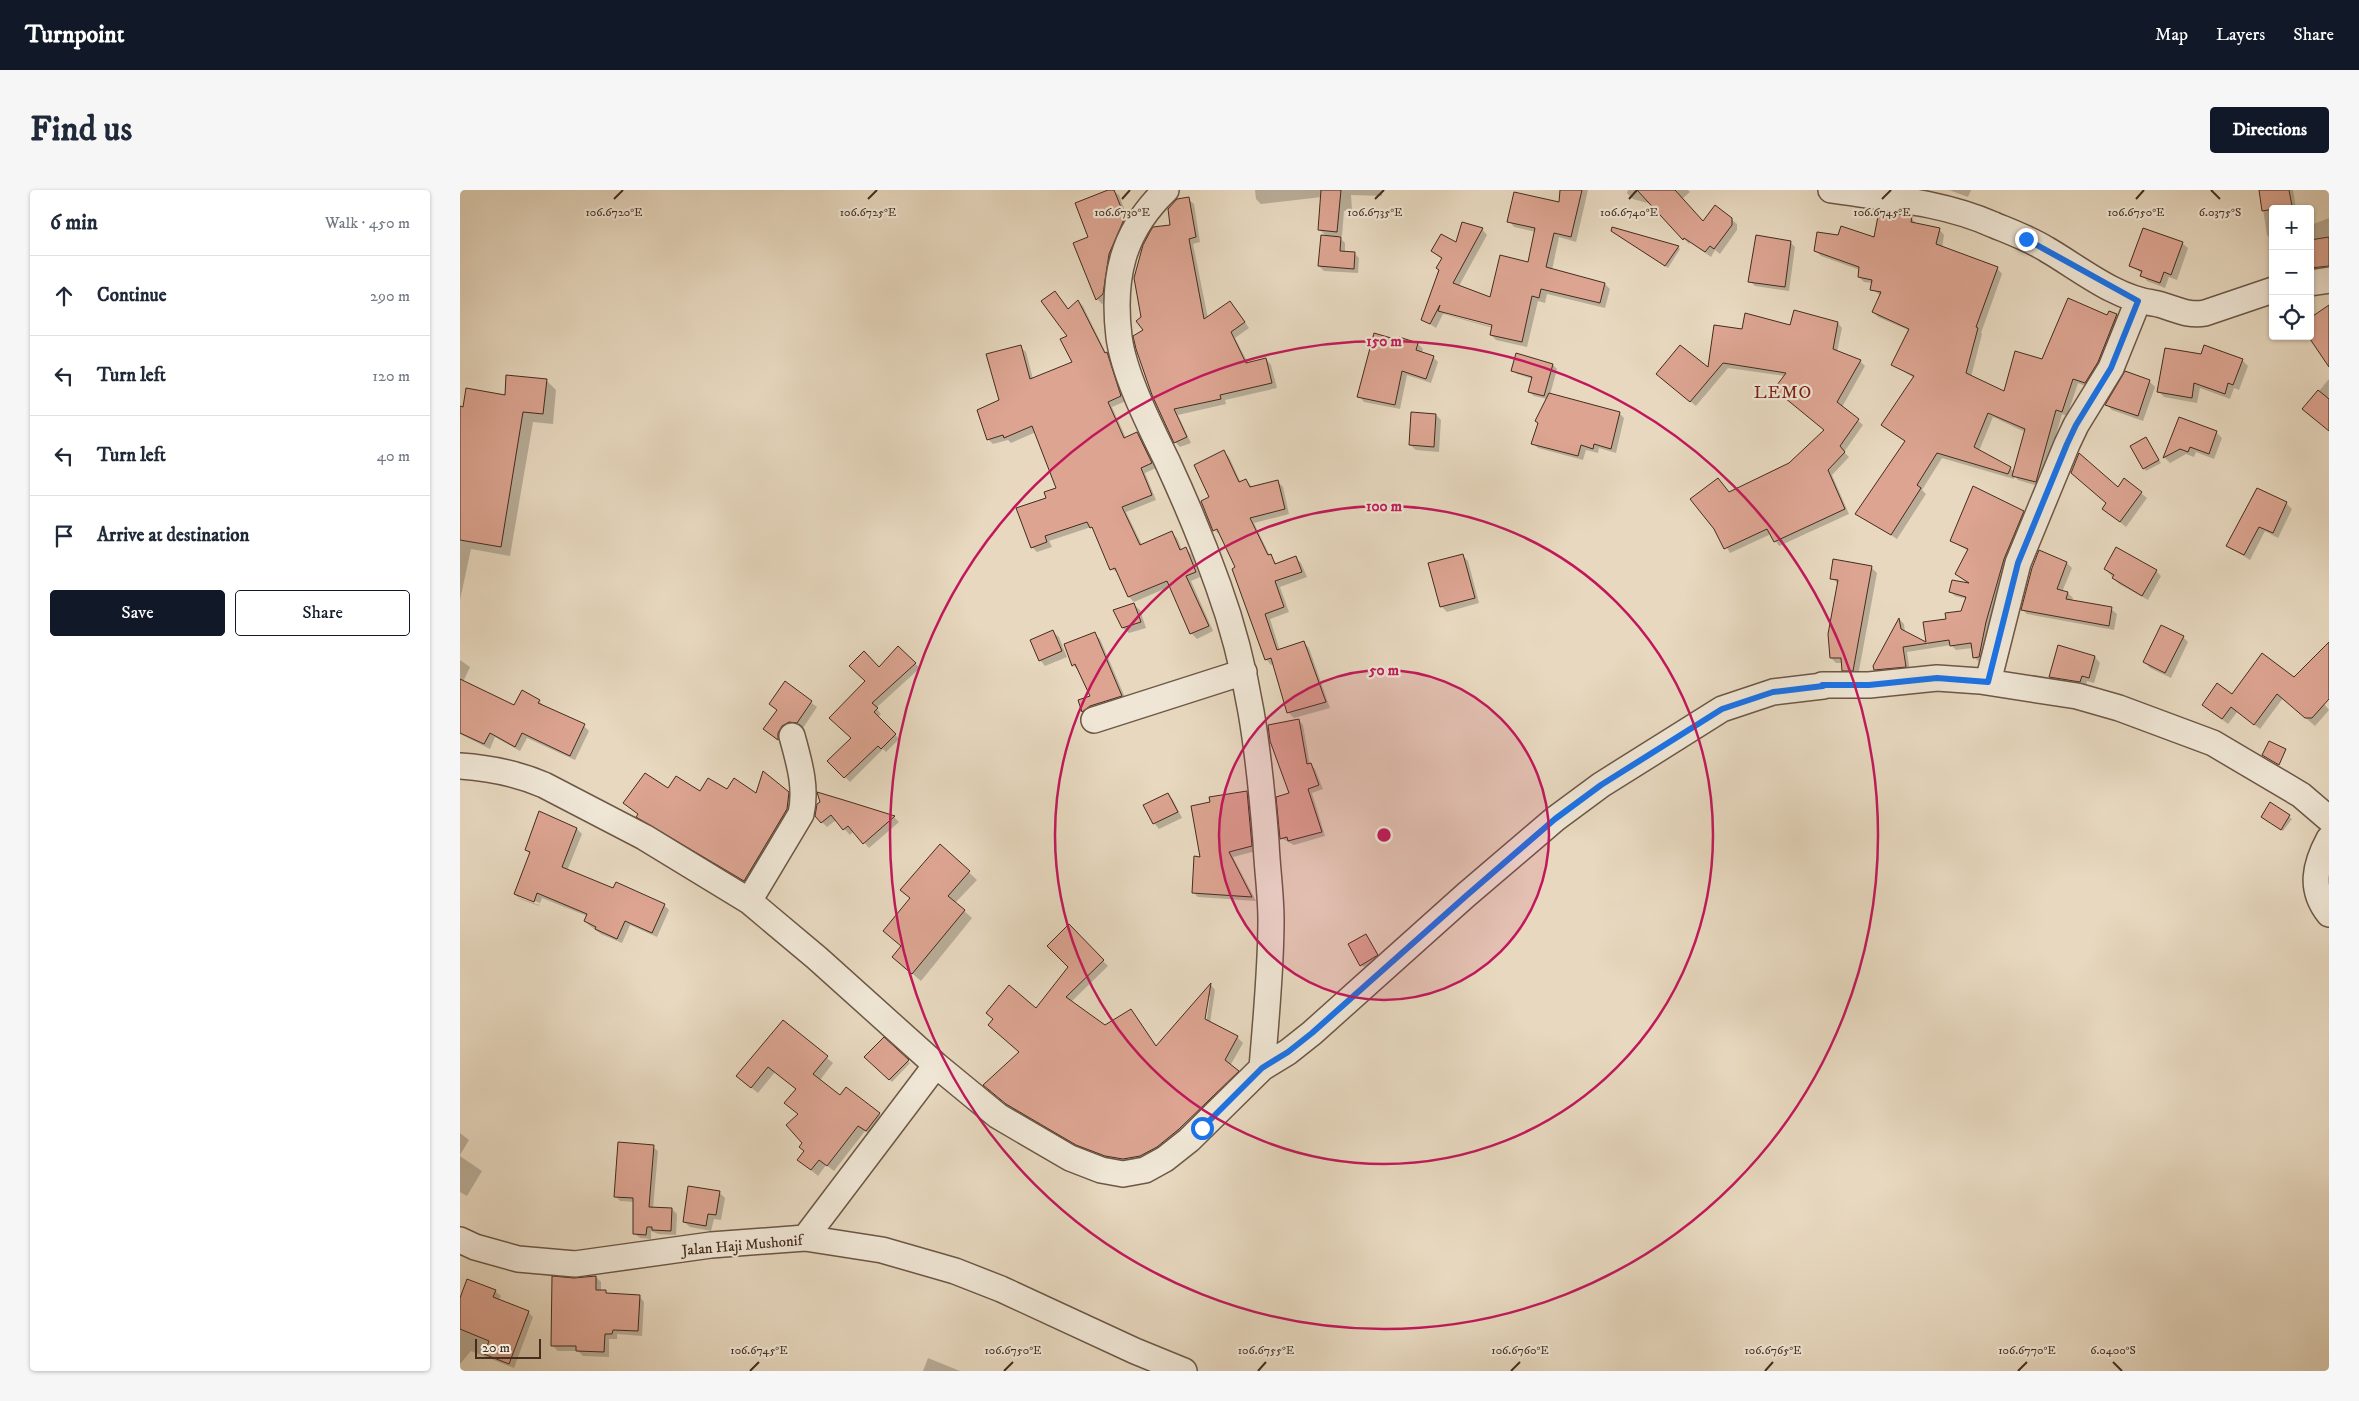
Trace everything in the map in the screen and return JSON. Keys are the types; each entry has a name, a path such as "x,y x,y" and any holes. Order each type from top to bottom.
{"street":[{"path":"1166,190 1153,202 1136,225 1124,251 1117,286 1119,340 1142,410 1188,506 1204,545 1238,643 1244,672 1261,775 1270,886 1270,940 1262,1068"},
{"path":"1831,190 1908,200 1956,211 1992,223 2044,247 2138,301 2157,304 2195,315 2269,291"},
{"path":"2314,282 2329,280"},
{"path":"1988,682 2018,563 2067,444 2076,425 2111,368 2138,301"},
{"path":"1094,720 1244,672"},
{"path":"460,766 519,774 563,794 652,842 749,901 817,958 936,1065 998,1116 1070,1158 1101,1170 1123,1174 1144,1170 1165,1159 1189,1140 1262,1068 1288,1052 1312,1033 1466,896 1576,803 1722,709 1773,692 1822,685 1869,685 1937,678 1988,682 2077,696 2119,708 2213,743 2301,796 2329,819"},
{"path":"749,901 801,814 804,800 802,775 792,736"},
{"path":"2329,839 2315,873 2318,893 2329,914"},
{"path":"805,1238 936,1065"},
{"name":"Jalan Haji Mushonif","path":"460,1240 475,1247 518,1258 575,1264 711,1246 805,1238 882,1250 955,1271 1001,1289 1135,1352 1184,1371"}],"building":[{"path":"1108,190 1114,190 1125,217 1109,254 1103,294 1096,300 1073,243 1088,237 1075,203"},
{"path":"1321,190 1341,190 1337,232 1318,230"},
{"path":"1560,190 1582,190 1571,237 1554,233 1546,267 1605,283 1600,303 1541,289 1539,298 1532,296 1522,342 1490,335 1492,325 1438,311 1440,305 1430,324 1421,320 1439,270 1436,268 1442,258 1431,251 1441,234 1456,242 1462,222 1483,228 1453,283 1490,297 1500,255 1528,262 1535,228 1507,222 1514,192 1559,202"},
{"path":"1637,190 1675,190 1703,221 1715,205 1732,218 1732,225 1714,249 1710,246 1705,252 1684,238 1683,240"},
{"path":"2259,190 2289,190 2292,205 2269,205 2269,210 2262,211"},
{"path":"1189,197 1196,237 1189,239 1204,319 1230,301 1245,322 1231,332 1246,363 1266,358 1272,383 1220,395 1221,399 1174,409 1187,437 1174,443 1152,395 1136,349 1133,336 1143,330 1136,321 1141,317 1134,278 1143,245 1153,227 1170,225 1168,209 1177,199"},
{"path":"1879,211 1912,216 1911,222 1940,228 1936,244 1998,267 1976,327 1978,328 1966,373 2004,391 2015,351 2042,359 2068,298 2107,315 2109,311 2117,314 2098,362 2085,383 2073,379 2062,412 2056,410 2036,482 2012,476 2025,429 1988,413 1974,447 2011,467 2008,474 1937,453 1917,485 1921,488 1891,535 1855,514 1905,441 1881,425 1914,376 1891,365 1909,329 1872,312 1881,292 1870,290 1872,280 1858,277 1859,267 1814,251 1817,232 1838,235 1841,226 1874,237"},
{"path":"1612,227 1679,246 1665,266 1611,231"},
{"path":"2143,228 2183,242 2171,275 2164,272 2160,283 2140,276 2142,271 2129,266"},
{"path":"1321,235 1341,237 1340,251 1355,252 1354,269 1318,266"},
{"path":"1756,235 1791,241 1785,287 1748,282"},
{"path":"2329,237 2329,266 2314,268 2314,239"},
{"path":"1055,291 1068,309 1078,300 1105,353 1107,352 1121,396 1108,402 1124,438 1137,432 1152,463 1141,468 1152,495 1122,507 1140,545 1172,531 1180,550 1186,547 1196,572 1186,576 1209,626 1190,634 1167,581 1128,597 1115,568 1110,570 1092,527 1090,528 1087,522 1045,536 1047,542 1031,548 1016,508 1046,498 1044,492 1056,488 1032,426 1004,438 1003,435 987,440 977,410 999,400 986,354 1021,345 1030,379 1072,362 1060,339 1067,336 1041,301"},
{"path":"2329,305 2329,367 2311,340 2314,340 2314,315"},
{"path":"1794,310 1838,322 1833,349 1861,360 1837,402 1859,419 1840,446 1845,452 1828,470 1845,509 1774,542 1767,529 1724,549 1714,529 1690,499 1718,478 1729,492 1789,463 1824,430 1774,389 1786,373 1723,363 1690,402 1656,374 1680,345 1708,367 1714,325 1742,329 1745,313 1790,325"},
{"path":"1374,333 1398,340 1399,337 1418,343 1416,350 1434,356 1426,379 1402,371 1395,405 1357,397"},
{"path":"2204,345 2243,359 2233,385 2228,383 2225,394 2194,383 2192,398 2157,392 2165,348 2201,354"},
{"path":"1516,353 1553,364 1544,396 1528,392 1532,377 1511,371"},
{"path":"2125,371 2150,380 2138,416 2105,405"},
{"path":"506,375 547,379 543,414 523,412 501,547 460,540 460,406 463,407 466,388 505,395"},
{"path":"2318,390 2329,399 2329,431 2302,409"},
{"path":"1549,393 1620,412 1611,449 1594,444 1593,449 1581,445 1578,456 1531,444 1538,423 1535,421"},
{"path":"1411,412 1436,414 1434,447 1409,445"},
{"path":"2179,417 2217,431 2209,454 2190,447 2188,452 2180,449 2163,458"},
{"path":"2146,437 2159,460 2143,469 2130,446"},
{"path":"1224,450 1239,482 1246,479 1250,487 1278,480 1285,509 1250,518 1268,555 1271,554 1275,564 1296,556 1302,572 1275,581 1284,607 1265,614 1277,650 1304,641 1326,702 1287,713 1271,658 1265,660 1232,569 1235,567 1217,529 1213,531 1201,501 1209,497 1194,465"},
{"path":"2079,453 2118,487 2124,478 2142,492 2120,522 2102,509 2106,503 2071,473"},
{"path":"1973,486 2024,511 2004,559 1986,622 1979,657 1973,658 1971,643 1950,646 1949,640 1903,647 1906,667 1874,670 1873,666 1899,618 1901,629 1926,642 1923,622 1946,619 1945,613 1961,611 1966,597 1949,592 1952,580 1969,583 1955,574 1968,549 1950,541"},
{"path":"2257,488 2287,502 2273,533 2259,527 2244,555 2226,546"},
{"path":"2116,547 2157,570 2142,596 2112,578 2114,575 2104,569"},
{"path":"2039,550 2067,562 2057,589 2068,592 2066,599 2112,607 2109,626 2021,610 2032,568"},
{"path":"1463,554 1475,598 1440,607 1428,563"},
{"path":"1833,559 1872,566 1853,671 1842,671 1841,658 1830,658 1828,634 1838,580 1830,579"},
{"path":"1134,603 1141,622 1122,628 1113,610"},
{"path":"2161,625 2184,636 2165,673 2143,662"},
{"path":"1053,630 1062,651 1039,661 1030,640"},
{"path":"1095,632 1122,696 1090,706 1082,712 1078,700 1090,696 1075,664 1072,666 1064,644"},
{"path":"2329,642 2329,699 2312,718 2305,718 2277,694 2254,725 2231,707 2222,719 2202,705 2217,683 2232,694 2262,653 2294,677"},
{"path":"2058,645 2095,656 2089,678 2082,676 2080,682 2049,677"},
{"path":"898,646 916,663 872,703 878,708 874,712 896,734 881,749 878,746 844,778 827,761 851,738 829,718 865,681 849,666 864,651 879,667"},
{"path":"460,679 514,705 522,690 540,700 538,703 585,724 570,756 522,733 515,747 490,733 484,744 460,733"},
{"path":"785,681 812,701 797,723 789,722 782,726 778,733 778,740 763,729 777,710 769,704"},
{"path":"1299,719 1307,764 1311,763 1319,785 1308,789 1322,832 1288,841 1287,837 1280,839 1276,797 1289,793 1270,741 1268,725"},
{"path":"2269,741 2286,749 2279,765 2262,755"},
{"path":"763,771 789,792 787,809 744,881 636,817 638,814 623,803 645,773 668,788 676,776 700,791 708,778 727,789 734,778 756,793"},
{"path":"1247,791 1252,846 1229,852 1252,897 1192,893 1194,856 1200,857 1191,806 1210,802 1209,797"},
{"path":"817,792 895,816 863,844 848,826 843,830 831,815 821,823 815,816 817,804 820,802"},
{"path":"1168,793 1178,812 1153,824 1143,805"},
{"path":"2270,802 2290,815 2281,830 2261,817"},
{"path":"539,811 577,828 562,867 613,888 616,882 665,904 652,933 625,921 617,939 595,929 596,927 584,921 587,914 537,893 534,902 514,894 530,852 525,850"},
{"path":"940,844 970,871 948,896 965,910 912,974 892,957 901,946 883,931 910,898 900,890"},
{"path":"1069,924 1104,960 1066,997 1105,1025 1131,1009 1156,1046 1211,983 1205,1019 1238,1036 1225,1060 1239,1071 1179,1129 1157,1147 1140,1156 1123,1159 1105,1156 1076,1145 1006,1104 983,1085 1019,1052 988,1025 993,1019 986,1013 1009,985 1036,1008 1068,967 1047,946"},
{"path":"1366,934 1378,955 1360,966 1348,944"},
{"path":"783,1020 828,1056 813,1074 840,1095 846,1087 880,1113 866,1131 858,1126 827,1166 819,1160 811,1170 797,1160 804,1151 799,1147 802,1143 786,1125 798,1114 784,1103 796,1089 768,1067 751,1088 736,1076"},
{"path":"884,1037 909,1060 889,1080 864,1057"},
{"path":"618,1142 654,1145 649,1207 672,1208 671,1231 652,1230 652,1227 647,1227 646,1235 633,1234 633,1198 614,1197"},
{"path":"688,1186 720,1191 716,1215 708,1214 706,1226 683,1222"},
{"path":"552,1276 574,1278 596,1276 596,1290 606,1290 606,1293 640,1295 638,1331 613,1330 612,1334 605,1334 604,1352 576,1351 576,1346 551,1346"},
{"path":"467,1279 496,1290 493,1297 529,1311 509,1364 484,1354 489,1341 460,1329 460,1298"}],"district":[{"name":"LEMO","path":"1783,392"}],"route":[{"path":"1202,1128 1262,1068 1288,1052 1312,1033 1555,819 1601,785 1722,709 1773,692 1822,685 1869,685 1937,678 1988,682 2018,563 2067,444 2076,425 2111,368 2124,340 2138,301 2085,273 2044,247 2026,239"}]}
